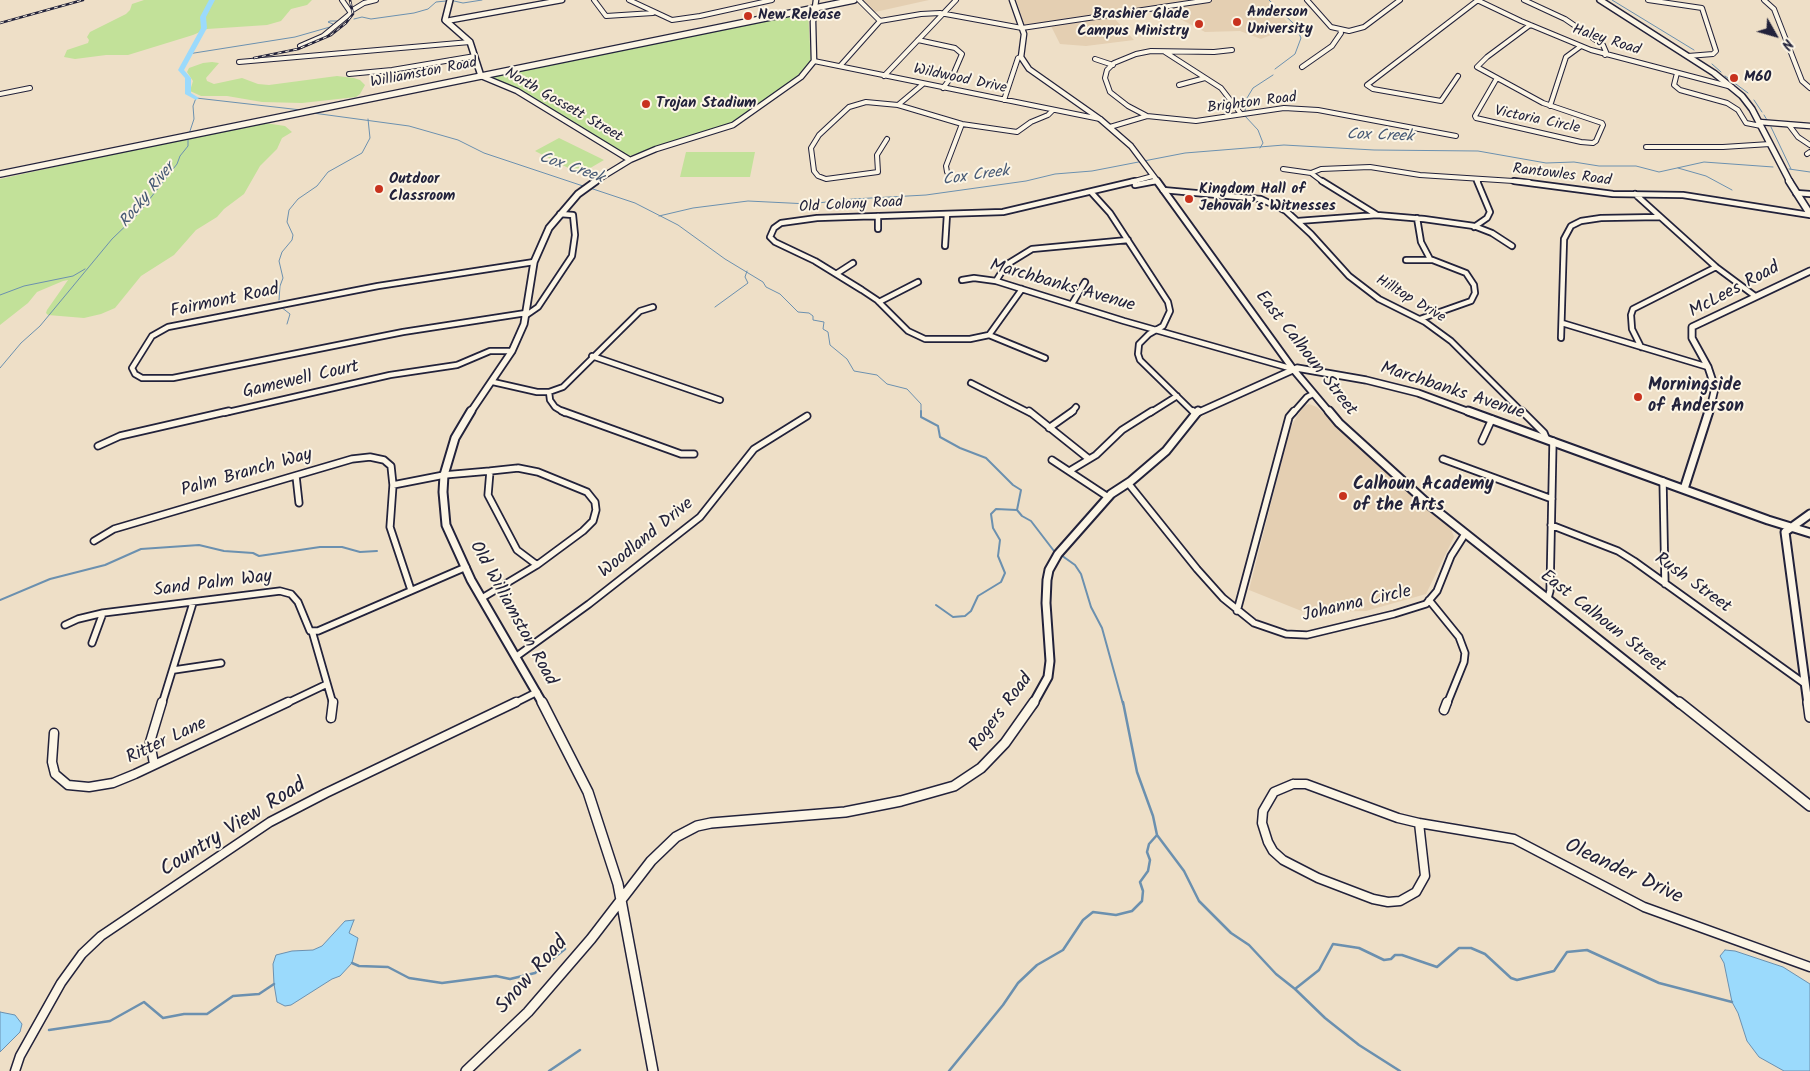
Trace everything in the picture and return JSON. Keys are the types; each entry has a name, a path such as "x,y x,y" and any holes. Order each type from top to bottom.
{"main road":[{"path":"446,21 445,16 450,0"},
{"name":"Williamston Road","path":"0,174 854,0"},
{"path":"1600,0 1688,56 1732,87 1747,102 1796,193 1810,215"},
{"name":"North Gossett Street","path":"446,21 470,42 482,76"}],"street":[{"path":"342,0 351,11"},
{"path":"300,46 318,39 342,21 351,11 373,0"},
{"path":"446,21 562,0"},
{"path":"594,0 606,16 655,13"},
{"path":"631,1 642,0"},
{"path":"631,1 667,19 679,19 772,0"},
{"path":"814,61 813,22 816,0"},
{"path":"859,0 880,21"},
{"path":"884,76 956,0"},
{"path":"1004,100 1018,58 1021,57 1024,40 1022,28 1012,0"},
{"path":"840,66 880,21 921,14 943,14 1022,28 1209,0"},
{"path":"1307,0 1331,26 1349,31 1361,29 1400,0"},
{"path":"1458,76 1441,101 1373,89 1367,85 1477,0"},
{"name":"Haley Road","path":"1477,0 1530,25 1605,55 1732,87"},
{"path":"1524,0 1549,10 1602,45 1606,52 1605,55"},
{"path":"1648,0 1702,8 1716,51 1713,54 1688,56"},
{"path":"1764,0 1774,9 1802,81 1810,88"},
{"path":"1497,78 1477,68 1479,64 1530,25"},
{"path":"1302,67 1332,46 1341,33 1340,29"},
{"path":"918,40 955,48 962,54 953,75 943,88"},
{"path":"239,62 470,42"},
{"path":"1550,106 1563,63 1566,58 1581,46"},
{"path":"1147,116 1128,106 1110,92 1106,84 1105,78 1108,70 1119,60 1151,51 1214,52 1232,50"},
{"path":"1165,52 1226,92 1241,114"},
{"path":"349,74 392,70 475,56"},
{"name":"East Calhoun Street","path":"1021,57 1029,69 1100,119 1124,139 1157,181 1293,369 1366,450 1465,534 1810,806"},
{"path":"1095,59 1113,65"},
{"name":"Wildwood Drive","path":"814,61 1100,119"},
{"name":"Old Williamston Road","path":"653,1071 621,899 610,856 588,792 537,692 482,598 446,525 443,492 444,475 455,438 464,421 493,382 512,350 526,315 534,262 549,228 560,214 578,194 630,160 656,149 733,125 801,77 814,61"},
{"path":"1677,73 1674,85 1680,90 1727,103 1738,110 1746,123 1810,126"},
{"name":"North Gossett Street","path":"482,76 517,91 630,160"},
{"path":"1179,85 1205,78"},
{"name":"Victoria Circle","path":"1497,78 1550,106 1602,123 1603,125 1596,141 1593,143 1581,142 1476,118 1474,116 1497,78"},
{"path":"898,105 923,84"},
{"path":"0,94 30,88"},
{"path":"887,138 877,155 878,172 875,174 826,179 818,176 814,171 811,148 819,135 849,107 866,102 898,105 962,124 1016,132 1031,122 1045,116 1051,110"},
{"name":"Brighton Road","path":"1110,127 1147,116 1196,121 1284,108 1310,109 1456,136"},
{"path":"946,172 946,166 962,124"},
{"path":"1789,125 1798,137 1810,145"},
{"path":"1646,148 1770,144"},
{"name":"Rantowles Road","path":"1310,173 1331,168 1370,167 1420,175 1534,183 1613,194 1684,194 1810,215"},
{"path":"1283,169 1310,173 1329,187 1377,215"},
{"name":"Old Colony Road","path":"989,336 932,340 920,338 908,331 879,302 815,261 775,242 770,236 774,228 781,224 804,220 1003,212 1128,184 1153,176"},
{"path":"1474,226 1487,218 1490,212 1476,179"},
{"name":"Old Colony Road","path":"1128,184 1133,185 1157,181"},
{"name":"Hilltop Drive","path":"1162,190 1261,200 1286,211 1298,221 1349,276 1379,299 1420,319 1451,341 1544,433 1546,438"},
{"path":"1091,192 1110,213 1168,302 1170,311 1164,326 1143,339 1139,344 1138,354 1140,360 1196,414"},
{"path":"1796,193 1810,194"},
{"path":"1635,194 1716,267 1755,296"},
{"path":"526,315 538,307 572,256 575,235 573,216 560,214"},
{"path":"945,246 947,214"},
{"path":"1298,221 1377,215 1416,218 1474,226 1492,233 1512,246"},
{"path":"878,216 878,229"},
{"path":"1561,338 1564,240 1571,226 1582,221 1601,218 1660,217"},
{"path":"1416,218 1421,242 1425,252 1432,260"},
{"path":"996,281 1006,265 1032,249 1128,240"},
{"path":"1406,260 1432,260 1466,273 1474,285 1475,293 1471,301 1420,319"},
{"name":"Fairmont Road","path":"526,315 403,332 172,378 142,378 135,374 132,368 136,358 152,336 168,327 378,286 534,262"},
{"path":"836,274 853,263"},
{"path":"1641,347 1632,329 1631,315 1634,309 1716,267"},
{"name":"McLees Road","path":"1684,489 1705,429 1715,388 1714,380 1692,338 1692,327 1810,271"},
{"name":"Marchbanks Avenue","path":"962,280 974,278 996,281 1293,369 1298,368 1393,385 1546,438 1810,534"},
{"path":"879,302 918,282"},
{"path":"1072,304 1085,282"},
{"path":"1022,289 989,336 1045,358"},
{"path":"493,382 537,392 549,392 563,387 592,356 640,311 653,307"},
{"path":"1562,323 1708,367"},
{"name":"Gamewell Court","path":"98,446 130,434 390,375 457,365 490,351 512,350"},
{"path":"592,356 720,400"},
{"name":"Rogers Road","path":"621,899 664,846 697,826 711,823 844,812 887,804 943,790 969,777 981,768 1005,743 1045,686 1050,670 1046,603 1049,570 1058,554 1108,497 1166,452 1198,411 1293,369"},
{"path":"971,383 1026,409 1089,459"},
{"path":"549,392 550,400 567,414 681,454 694,454"},
{"path":"1237,611 1289,417 1307,397 1314,394"},
{"path":"1071,470 1089,459 1122,430 1177,396"},
{"path":"1049,428 1076,407"},
{"name":"Woodland Drive","path":"517,656 593,601 700,517 711,506 747,455 807,416"},
{"path":"1482,441 1492,419"},
{"path":"1548,598 1550,592 1553,441"},
{"name":"Palm Branch Way","path":"94,541 114,529 352,459 370,457 384,460 391,466 390,527 411,590"},
{"path":"1443,459 1552,499"},
{"path":"1052,460 1071,470 1108,497"},
{"path":"392,485 444,475 518,468 530,470 587,492 595,502 595,516 589,526 536,565 482,598"},
{"path":"490,471 488,495 518,550 536,565"},
{"path":"296,476 299,503"},
{"path":"1663,481 1665,584"},
{"name":"Johanna Circle","path":"1128,483 1197,569 1223,598 1237,611 1254,622 1286,634 1307,635 1394,614 1426,604 1437,591 1452,556 1465,534"},
{"path":"1810,514 1785,532 1810,717"},
{"name":"Rush Street","path":"1550,526 1618,551 1799,681 1807,689"},
{"path":"312,631 318,631 466,567"},
{"name":"Sand Palm Way","path":"65,625 78,619 103,614 280,591 291,594 298,602 310,631 312,631 333,704 332,718"},
{"path":"1429,600 1460,637 1465,653 1464,662 1444,710"},
{"path":"154,764 150,742 174,670 193,602"},
{"path":"92,643 103,614"},
{"path":"174,670 221,663"},
{"name":"Ritter Lane","path":"54,733 52,762 56,774 68,785 90,788 113,783 327,684"},
{"name":"Country View Road","path":"15,1071 20,1056 61,982 82,954 101,936 270,822 326,793 537,692"},
{"name":"Oleander Drive","path":"1419,823 1425,876 1416,892 1407,898 1388,902 1373,899 1318,878 1283,860 1273,851 1262,823 1263,811 1274,792 1293,784 1306,784 1398,818 1514,839 1617,894 1644,906 1810,967"},
{"name":"Snow Road","path":"466,1071 528,1012 591,939 621,899"}],"shaded area":[{"path":"861,0 929,0 875,12"},
{"name":"Anderson University","path":"1016,0 1270,0 1291,27 1261,39 1240,31 1205,32 1163,10 1114,18 1134,40 1086,46 1060,44 1051,26 1026,29"},
{"name":"Calhoun Academy of the Arts","path":"1309,404 1317,407 1371,459 1450,526 1454,537 1426,594 1366,611 1304,612 1249,590 1290,428 1303,406"}],"green space":[{"path":"144,0 312,0 307,5 291,9 281,21 267,25 207,29 128,55 106,55 75,59 64,57 67,50 88,43 87,37 90,32 126,14 132,4"},
{"path":"808,12 811,62 796,77 751,113 729,126 629,156 521,91 482,76 770,17"},
{"path":"212,62 219,63 206,78 207,81 214,84 242,78 258,84 269,85 337,76 354,78 360,80 365,85 356,97 302,103 262,102 227,96 201,96 190,91 193,81 187,72 189,68"},
{"path":"265,123 285,126 292,132 282,138 277,149 260,166 244,194 224,209 217,217 196,230 174,255 141,276 115,308 84,318 48,315 46,313 47,310 68,280 37,292 28,303 0,325 0,179 186,138"},
{"path":"559,138 604,160 580,174 535,151"},
{"path":"686,152 755,152 750,177 680,177"}],"water":[{"path":"354,920 349,933 358,938 352,963 340,976 291,1005 285,1006 277,1002 273,964 276,955 292,951 313,950 322,946 345,921"},
{"path":"1725,950 1735,951 1783,967 1810,984 1810,1071 1784,1071 1759,1057 1747,1041 1738,1013 1732,1002 1724,963 1720,956"},
{"path":"0,1012 15,1015 22,1024 20,1032 0,1052"}],"waterway":[{"name":"Rocky River","path":"196,98 188,94 188,78 181,70 204,28 203,17 212,0"},
{"path":"454,1 463,3 482,0"},
{"path":"1269,0 1295,25 1301,38 1295,54 1275,69"},
{"path":"1612,0 1694,50"},
{"path":"354,19 362,17 371,19 414,13 428,9 436,2 446,1"},
{"path":"188,54 295,37 330,27 333,24 328,22 330,21 340,21"},
{"path":"1712,64 1721,72"},
{"path":"1245,111 1247,98 1253,88 1273,75"},
{"path":"1725,76 1748,93"},
{"name":"Cox Creek","path":"189,134 194,119 193,106 196,98 301,110"},
{"path":"1754,100 1762,112"},
{"name":"Cox Creek","path":"313,113 368,120"},
{"path":"1764,115 1767,120"},
{"path":"1245,116 1258,130 1263,143 1261,147"},
{"path":"279,300 280,286 283,278 279,261 282,252 292,240 293,235 287,222 289,210 298,199 317,186 328,172 362,153 370,138 368,120"},
{"name":"Cox Creek","path":"368,120 409,126 458,140 484,153 586,187"},
{"path":"1771,127 1791,169"},
{"name":"Rocky River","path":"0,368 21,343 40,326 112,239 138,214 177,164 180,156 188,146 188,138"},
{"name":"Cox Creek","path":"1261,147 1284,145 1374,150 1478,151 1546,163 1574,162 1599,166 1636,166 1659,172 1704,162 1773,167"},
{"name":"Cox Creek","path":"660,216 693,208 748,201 809,204 853,199 926,195 1026,181 1055,174 1092,171 1185,153 1261,147"},
{"path":"1678,168 1706,176 1732,190"},
{"name":"Cox Creek","path":"1789,169 1810,172"},
{"name":"Cox Creek","path":"590,188 635,203 660,216"},
{"path":"660,216 678,225 747,272"},
{"path":"0,295 24,286 73,276 85,269"},
{"path":"715,307 748,283 745,277 747,272"},
{"path":"747,272 763,282 766,287 780,294 798,312 809,313 813,316 813,320 824,322 823,329 828,332 830,345 847,359 854,371 877,375 887,384 907,389 921,404 921,417 938,426 940,437 960,448 986,458 1013,485 1021,490 1017,510"},
{"path":"281,307 290,314 287,324"},
{"path":"936,605 953,617 965,616 971,611 978,596 1001,582 1005,573 998,556 1000,540 993,528 991,514 996,509 1017,510"},
{"path":"1017,510 1022,516 1031,521 1054,551"},
{"path":"0,600 50,579 105,565 141,549 199,545 224,551 253,553 259,556 320,547 342,547 360,552 377,551"},
{"path":"1061,555 1075,565 1081,574 1091,607 1102,628 1123,704"},
{"path":"1123,702 1137,772 1153,816 1157,835"},
{"path":"949,1071 1003,1005 1018,983 1037,965 1063,950 1083,920 1093,912 1116,915 1132,911 1142,901 1143,891 1140,882 1148,871 1150,860 1147,852 1149,844 1157,835"},
{"path":"1157,835 1184,871 1199,901 1231,933 1249,945 1276,974 1295,989"},
{"path":"1295,989 1319,970 1333,944 1359,948 1384,960 1391,959 1395,955 1402,955 1437,967 1459,948 1471,948 1485,954 1511,978 1517,980 1554,971 1567,952 1587,950 1659,983 1732,1002"},
{"path":"352,963 359,966 388,967 409,978 442,983 496,976 510,979 535,973 565,949"},
{"path":"49,1030 110,1021 144,1002 163,1018 184,1014 207,1014 233,996 259,994 274,984"},
{"path":"1295,989 1325,1018 1359,1045 1400,1071"},
{"path":"549,1071 580,1050"}],"railway":[{"path":"0,23 83,0"},
{"path":"254,58 298,49 331,35 346,23 353,14 350,0"}],"place":[{"name":"New Release","path":"748,16"},
{"name":"Anderson University","path":"1237,22"},
{"name":"Brashier Glade Campus Ministry","path":"1199,24"},
{"name":"M60","path":"1734,78"},
{"name":"Trojan Stadium","path":"646,104"},
{"name":"Outdoor Classroom","path":"379,189"},
{"name":"Kingdom Hall of Jehovah’s Witnesses","path":"1189,199"},
{"name":"Morningside of Anderson","path":"1638,397"},
{"name":"Calhoun Academy of the Arts","path":"1343,496"}]}
